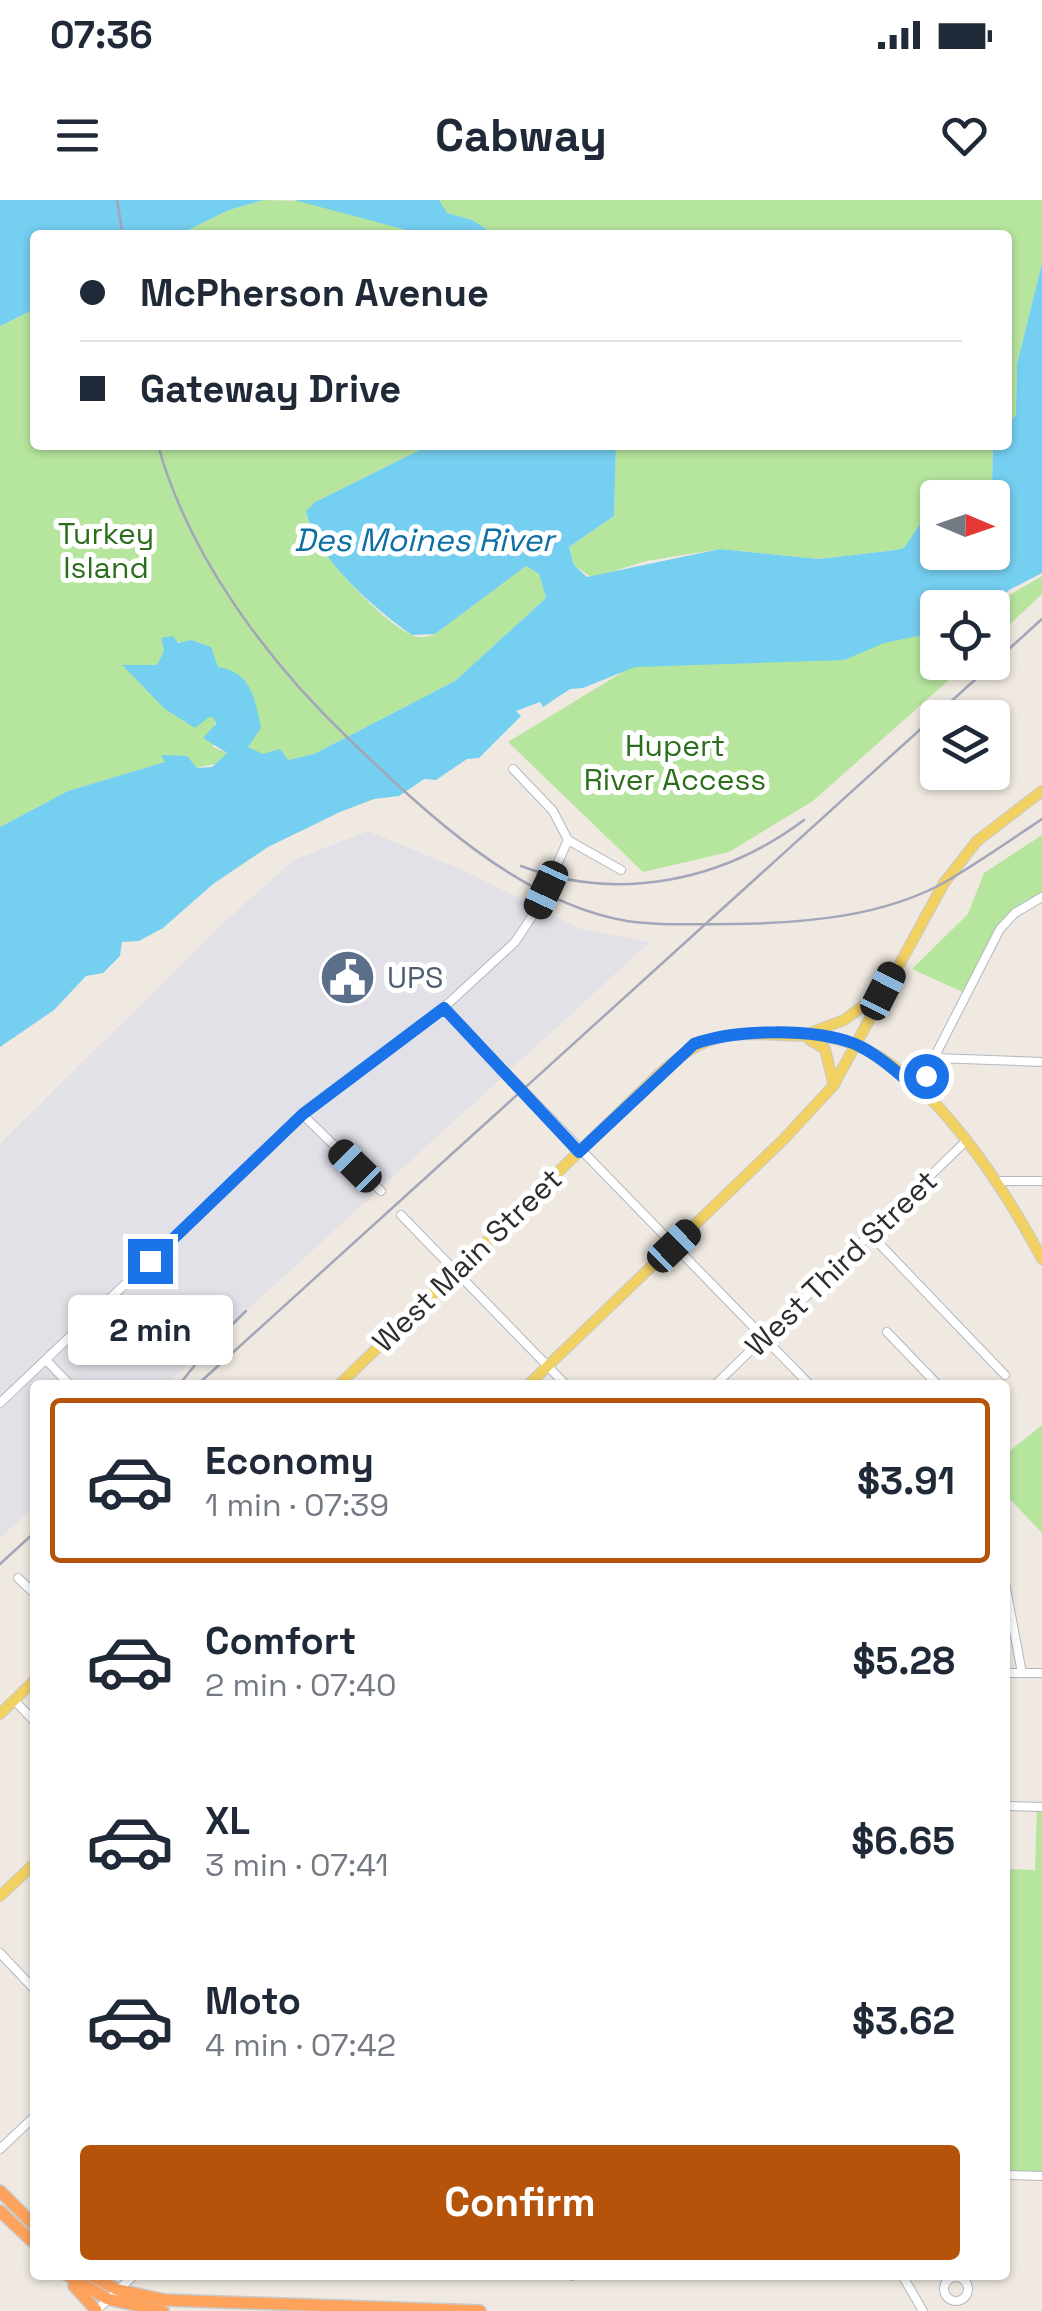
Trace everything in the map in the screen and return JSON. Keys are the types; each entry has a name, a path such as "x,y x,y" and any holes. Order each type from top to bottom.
{"highway":[{"path":"0,2191 30,2221"},
{"path":"0,2211 30,2239"},
{"path":"70,2280 96,2311"},
{"path":"76,2280 113,2294 201,2302 480,2311"},
{"path":"96,2280 133,2306 163,2311"},
{"path":"116,2311 133,2306"}],"main road":[{"path":"533,1380 833,1086 944,883 978,841 1042,791"},
{"path":"800,1036 844,1020 883,991"},
{"name":"West Main Street","path":"344,1380 694,1044 742,1033 800,1036 856,1045"},
{"path":"800,1036 826,1049 833,1086"},
{"path":"856,1045 918,1090 966,1140 998,1181 1042,1258"},
{"path":"0,1714 30,1685"},
{"path":"0,1896 30,1868"}],"street":[{"path":"512,769 553,811 568,840 620,870"},
{"path":"0,1403 303,1114 444,1008 514,942 532,917 568,840"},
{"path":"918,1090 1000,929 1015,913 1042,897"},
{"path":"444,1008 579,1152 805,1380"},
{"path":"936,1058 1042,1062"},
{"path":"303,1114 380,1191"},
{"name":"West Third Street","path":"720,1380 966,1140"},
{"path":"998,1181 1042,1182"},
{"path":"401,1215 561,1380"},
{"path":"870,1234 1005,1375"},
{"path":"887,1332 933,1380"},
{"path":"46,1360 65,1380"},
{"path":"18,1578 30,1589"},
{"path":"1010,1609 1022,1673"},
{"path":"1010,1673 1042,1673"},
{"path":"14,1700 30,1717"},
{"path":"1010,1806 1042,1807"},
{"path":"0,1953 30,1985"},
{"path":"0,2149 30,2121"},
{"path":"1010,2175 1042,2176"},
{"path":"96,2311 128,2280"},
{"path":"905,2280 923,2311"}],"shaded area":[{"path":"368,831 467,872 581,929 650,942 170,1380 30,1380 30,1511 0,1538 0,1144 222,924 294,860"}],"green space":[{"path":"264,200 302,201 407,230 188,230 229,210"},
{"path":"439,200 1042,200 1042,263 1017,364 1016,415 1012,420 1012,230 488,230 472,220 446,213"},
{"name":"Turkey Island","path":"30,311 30,450 420,450 317,501 306,515 321,546 350,582 383,615 417,637 435,634 526,566 539,574 546,598 455,681 314,754 288,760 250,751 218,667 203,647 161,638 164,651 157,665 123,666 142,684 215,718 213,747 227,753 223,762 196,768 162,756 166,762 68,791 0,827 0,326"},
{"path":"616,450 993,450 992,480 920,480 920,524 904,549 819,559 720,549 646,561 592,578 574,565 569,547 614,516"},
{"path":"1042,576 1042,594 1010,624 1010,595"},
{"name":"Hupert River Access","path":"920,629 920,680 949,680 926,700 920,700 920,706 813,801 729,852 643,872 508,742 631,667"},
{"path":"1042,835 1042,897 1000,929 967,994 912,969 968,914 984,873"},
{"path":"1042,1425 1042,1533 1010,1499 1010,1451"},
{"path":"1037,1807 1042,1807 1042,2176 1010,2175 1010,1869 1035,1870"}],"water":[{"path":"0,200 264,200 229,210 188,230 30,230 30,311 0,326"},
{"path":"294,200 439,200 447,213 472,220 488,230 406,230"},
{"name":"Des Moines River","path":"1042,263 1042,573 1009,590 920,590 920,636 884,643 844,660 635,667 583,688 570,689 543,707 540,702 516,711 521,716 479,758 467,759 436,780 424,779 399,796 374,799 340,812 268,847 213,884 163,928 139,941 122,942 120,956 103,973 86,976 54,1010 0,1047 0,827 68,791 165,762 161,755 187,756 197,768 212,767 227,753 203,738 216,724 214,718 209,717 195,728 165,709 122,665 157,665 164,651 161,638 173,636 178,643 191,640 211,647 218,667 238,674 250,688 261,728 248,747 263,754 280,749 288,760 314,754 455,681 546,598 539,574 526,566 435,634 412,635 364,597 320,546 306,511 315,502 420,450 616,450 614,516 569,547 574,565 587,577 720,549 819,559 896,550 904,548 920,524 920,570 1010,570 1010,480 992,480 993,450 1012,450 1012,420 1016,415 1017,364"}],"railway":[{"path":"117,200 122,230"},
{"path":"160,450 172,487 211,567 262,642 320,710 410,797 477,851 512,875 587,911 653,924 760,923 843,916 923,893 1042,819"},
{"path":"203,1380 1042,619"},
{"path":"521,866 595,883 668,880 739,858 804,820"},
{"path":"183,1380 246,1311"},
{"path":"0,1564 30,1537"}],"place":[{"name":"UPS","path":"348,977"}],"route":[{"path":"150,1261 303,1114 444,1008 579,1152 694,1044 718,1035 742,1033 843,1041 874,1056 918,1090 926,1076"}]}
